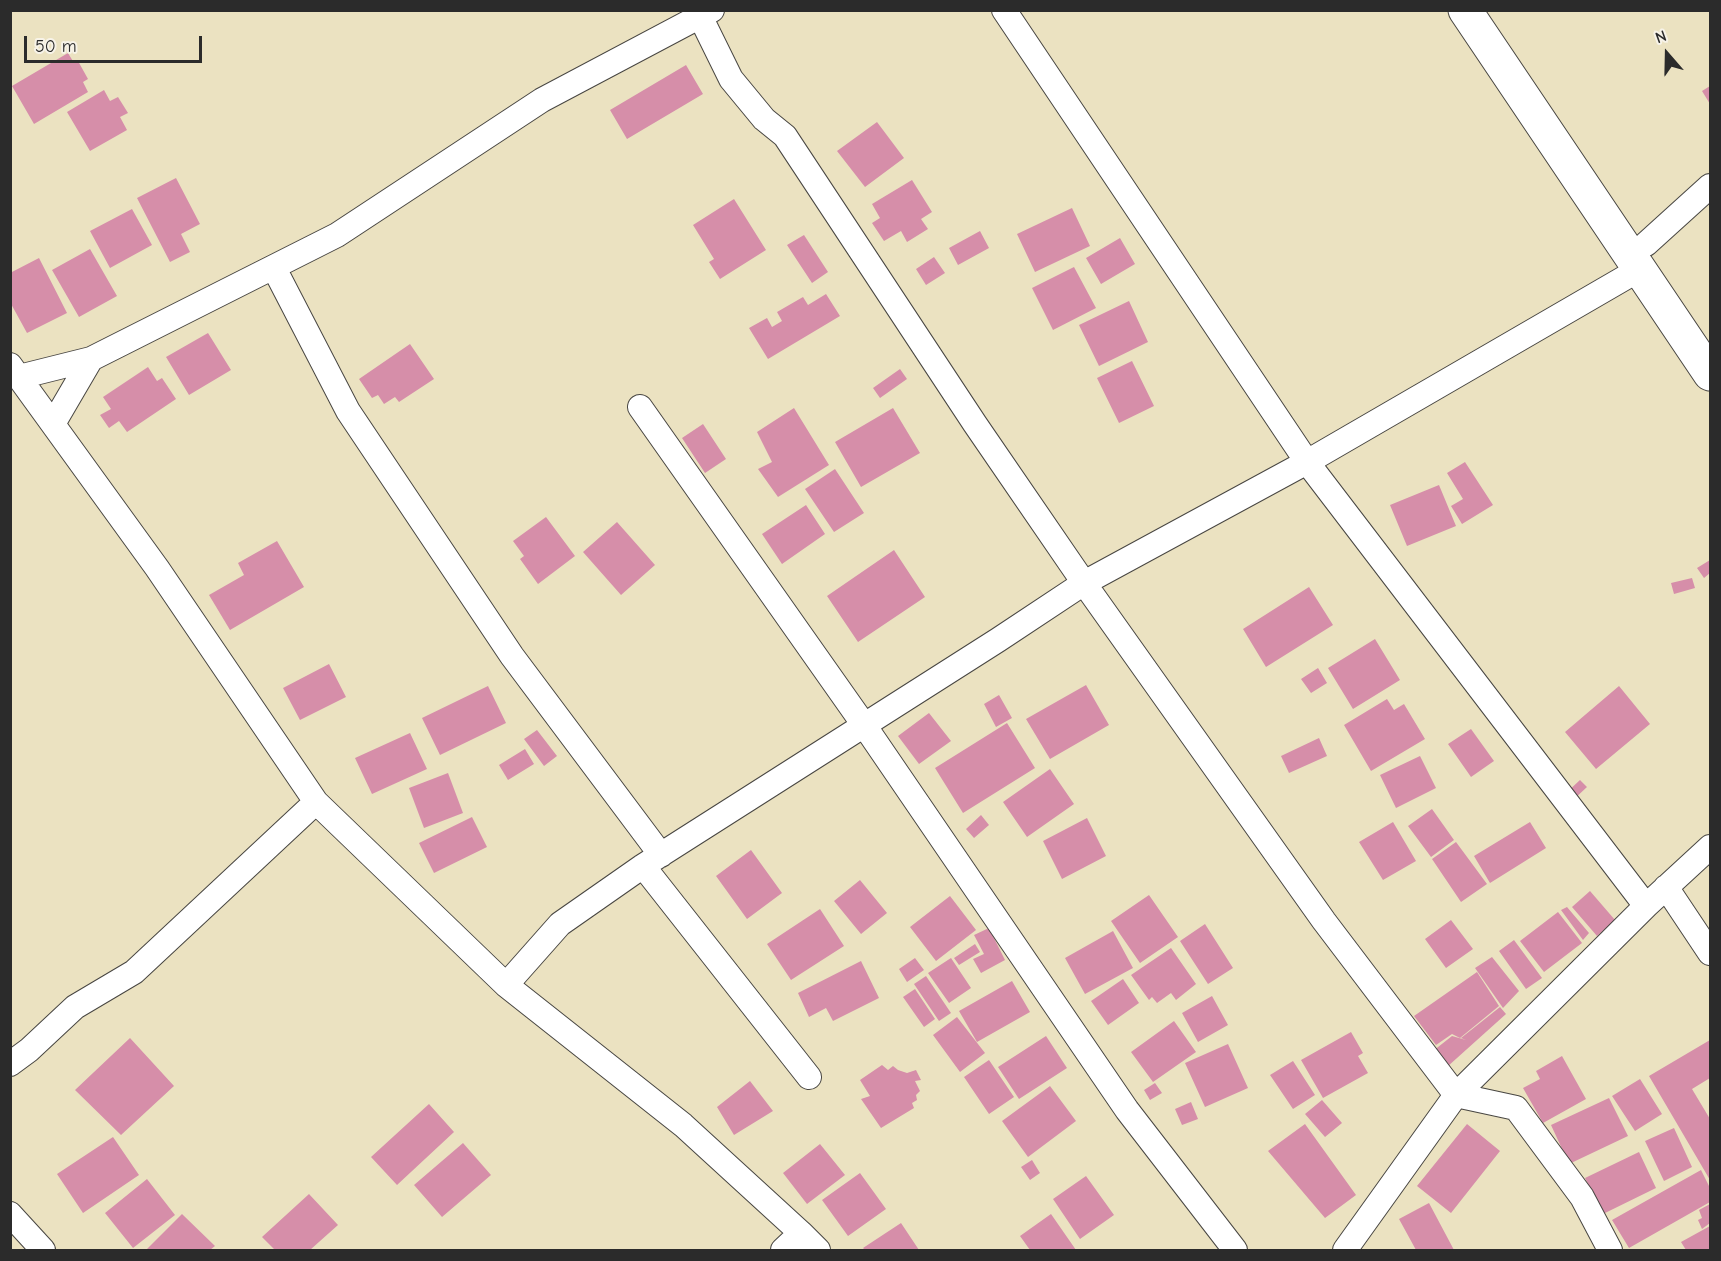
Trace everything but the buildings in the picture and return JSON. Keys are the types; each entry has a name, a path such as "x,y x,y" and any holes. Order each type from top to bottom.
{"main road":[{"path":"1465,10 1643,256 1710,338"},
{"path":"1488,10 1643,256 1710,374"}],"street":[{"path":"1004,10 1307,462 1646,906"},
{"path":"818,1251 683,1125 506,985 316,802 157,568 15,371 91,359 338,236 542,100 706,14 732,79 764,119 785,136 975,424 1084,583 1323,921 1456,1095 1516,1108 1582,1197 1610,1251"},
{"path":"506,985 560,924 652,860 999,640 1084,583 1307,462 1643,256 1710,186"},
{"path":"274,267 348,411 652,860 809,1077"},
{"path":"53,424 91,359"},
{"path":"640,406 864,725 1127,1110 1235,1251"},
{"path":"10,1064 29,1050 75,1007 134,972 316,802"},
{"path":"1345,1251 1456,1095 1646,906 1710,847"},
{"path":"1666,887 1710,953"},
{"path":"10,1215 43,1251"},
{"path":"783,1251 801,1233"}]}
